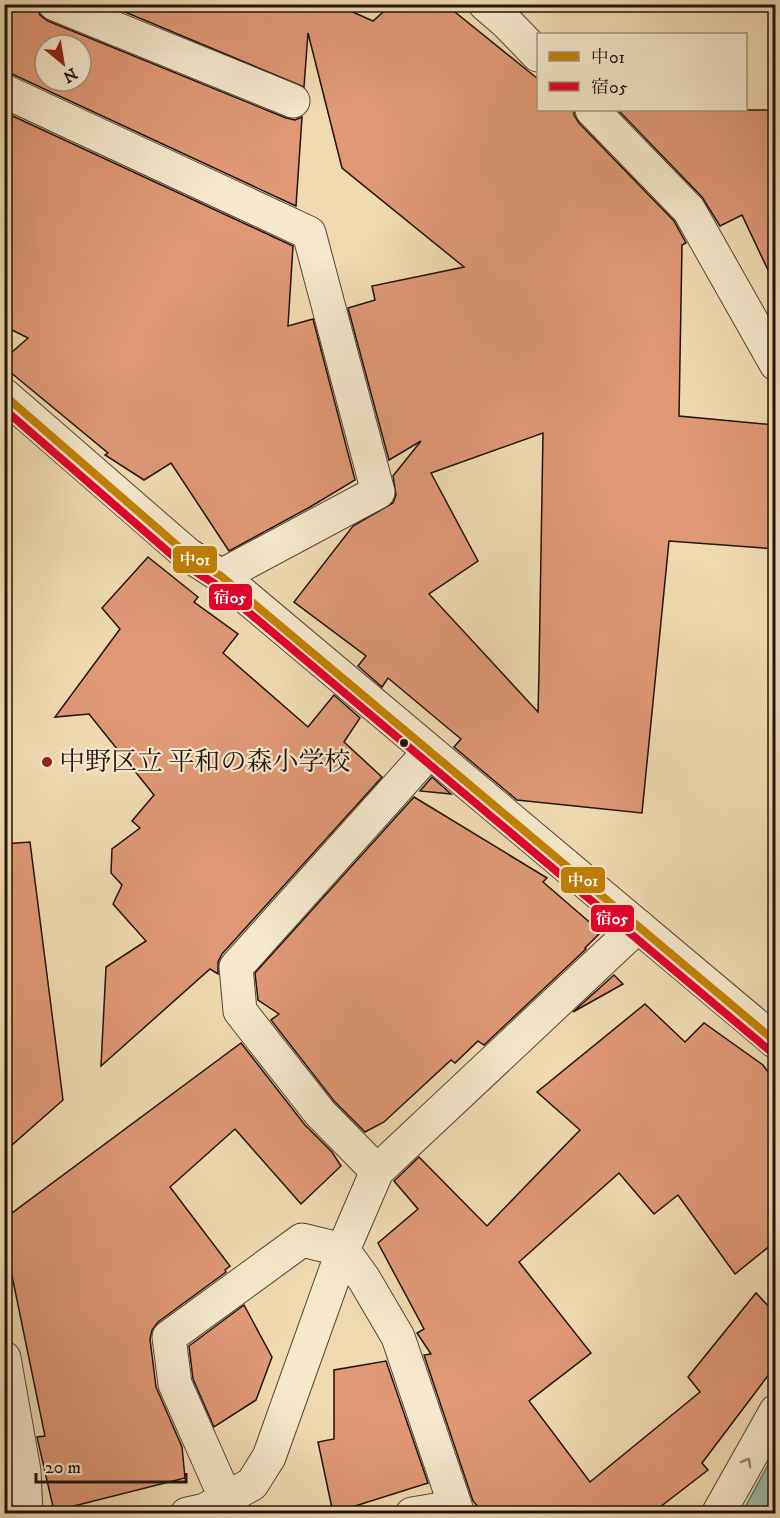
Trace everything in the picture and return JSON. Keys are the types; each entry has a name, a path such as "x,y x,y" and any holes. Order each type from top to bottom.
{"street":[{"path":"55,4 293,100"},
{"path":"485,4 507,22 537,54"},
{"path":"4,91 309,233 378,492 220,576"},
{"path":"593,111 689,210 776,364"},
{"path":"4,395 187,554 220,576 776,1042"},
{"path":"377,1171 320,1113 240,1011 236,967 429,752"},
{"path":"187,1514 205,1510 252,1484 269,1457 343,1250 377,1171 638,926"},
{"path":"226,1499 175,1384 169,1337 302,1240 343,1250 364,1279 398,1337 456,1510 412,1514"},
{"path":"4,1358 24,1471 26,1514"},
{"path":"718,1514 776,1411"}],"shaded area":[{"path":"775,1452 775,1513 742,1513"}],"building":[{"path":"11,4 37,4 40,15 48,21 77,33 33,33 33,84 12,74 4,73 4,22"},
{"path":"106,4 335,4 373,21 392,4 445,4 537,78 537,111 574,111 579,123 674,221 686,243 682,245 679,416 776,425 776,549 669,541 642,813 517,800 454,747 461,739 388,678 382,687 358,666 366,656 294,602 353,526 393,503 396,495 393,476 421,441 389,460 348,308 375,300 372,286 464,267 342,168 308,33 304,87","holes":["543,433 538,712 429,594 478,561 431,473"]},
{"path":"93,39 286,118 295,120 302,117 296,206 53,93 93,93"},
{"path":"776,110 776,287 742,215 720,226 702,197 619,111"},
{"path":"4,112 293,246 288,326 313,319 355,480 229,551 171,463 144,480 105,455 108,453 4,367 4,359 28,338 4,326"},
{"path":"148,557 198,597 194,602 238,634 223,653 308,727 334,695 360,718 344,742 382,777 222,954 218,962 218,974 210,969 101,1066 106,967 146,941 113,904 122,885 111,873 112,849 140,828 132,821 154,795 89,714 55,717 120,629 102,608"},
{"path":"432,777 451,794 420,791"},
{"path":"414,797 547,878 543,882 601,932 586,949 484,1045 478,1041 455,1063 451,1060 384,1122 365,1132 334,1101 271,1020 279,1014 258,1000 255,973"},
{"path":"30,842 63,1100 4,1152 4,844"},
{"path":"614,975 623,984 573,1012"},
{"path":"645,1004 685,1042 704,1023 763,1065 776,1083 776,1241 735,1274 678,1195 654,1214 619,1173 519,1262 591,1353 529,1401 590,1482 700,1392 688,1377 756,1293 776,1314 776,1365 702,1463 708,1470 651,1514 484,1514 473,1501 424,1355 431,1354 417,1333 424,1329 378,1243 418,1209 394,1181 419,1157 487,1226 580,1130 537,1092"},
{"path":"241,1043 305,1125 332,1152 341,1166 301,1204 235,1129 170,1187 230,1266 225,1270 226,1272 158,1322 152,1330 150,1339 156,1387 182,1447 185,1478 54,1511 37,1437 45,1436 4,1237 4,1219"},
{"path":"244,1305 272,1357 256,1400 214,1427 193,1379 189,1346"},
{"path":"386,1361 428,1483 333,1513 318,1442 334,1439 334,1370"}],"transit line":[{"name":"中01","path":"4,395 187,554 221,576 776,1042"},
{"name":"宿05","path":"4,409 180,562 215,584 769,1050"}],"place":[{"name":"中野区立 平和の森小学校","path":"47,762"}]}
